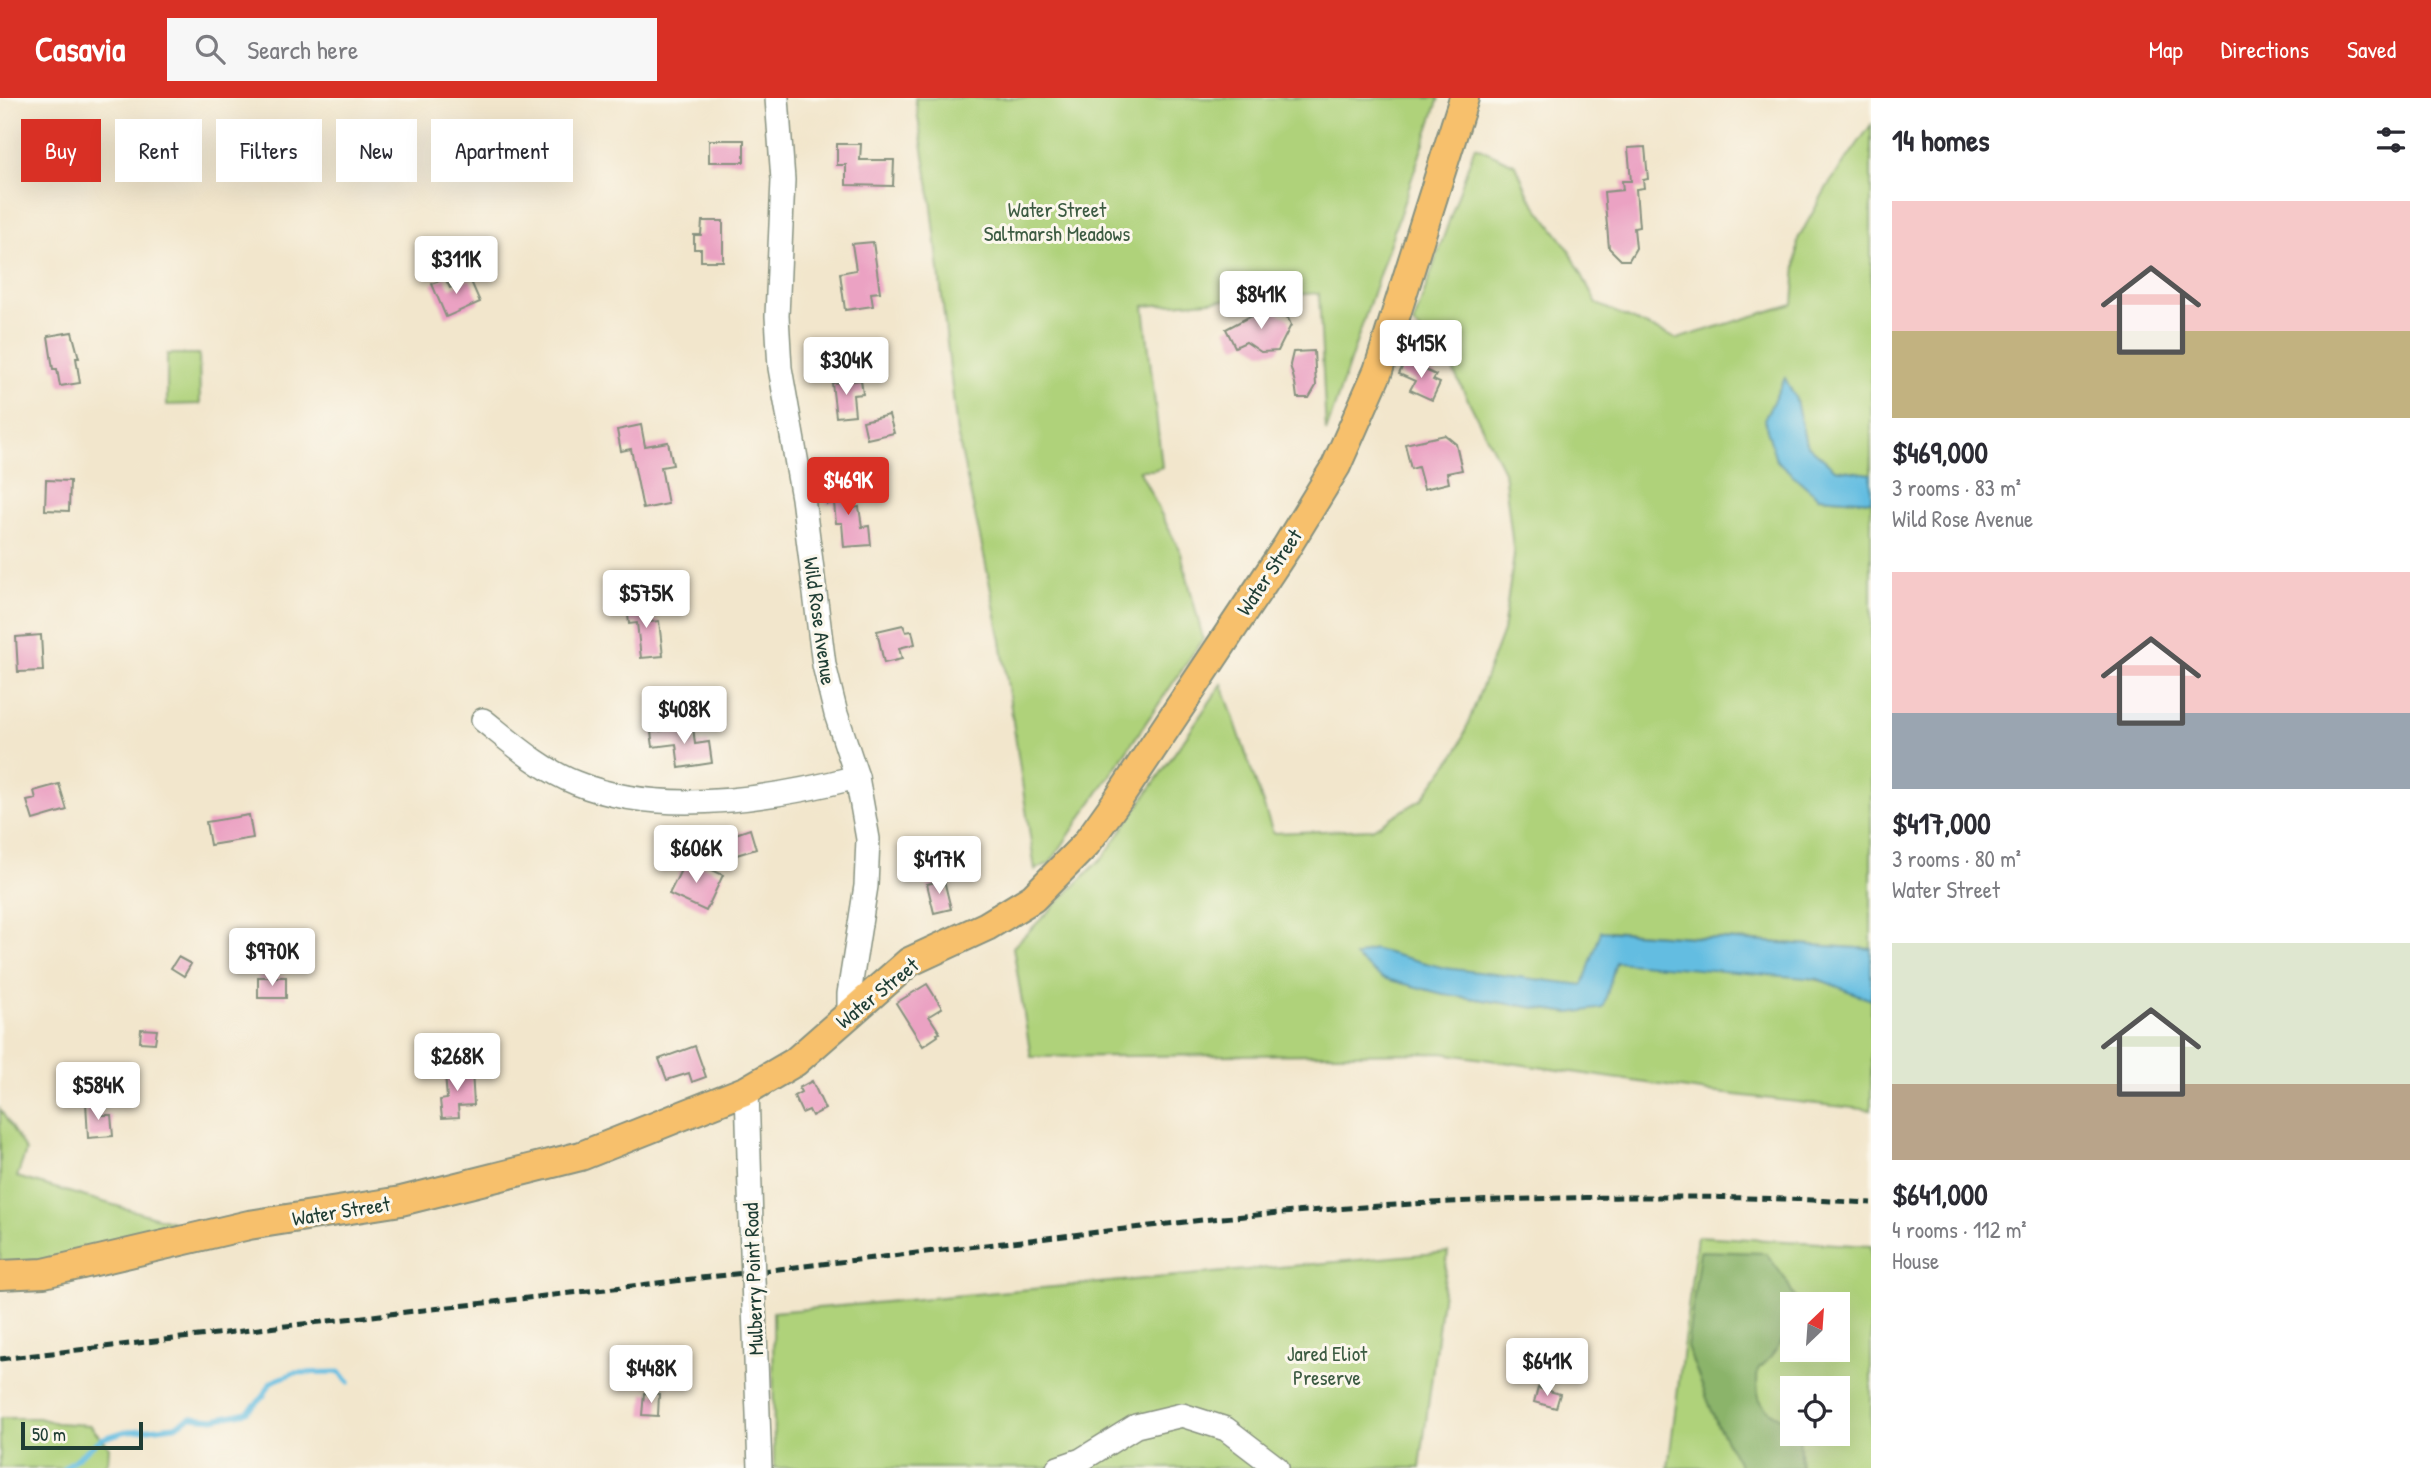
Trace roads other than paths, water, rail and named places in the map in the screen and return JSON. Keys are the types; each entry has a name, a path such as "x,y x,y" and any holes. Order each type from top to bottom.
{"main road":[{"name":"Water Street","path":"0,1275 44,1273 249,1225 414,1198 581,1156 747,1090 795,1062 909,962 986,926 1034,898 1086,844 1119,798 1286,548 1336,466 1378,371 1464,98"}],"street":[{"name":"Wild Rose Avenue","path":"777,98 783,180 777,316 780,368 803,498 824,665 836,714 857,777 866,823 866,886 849,994 849,1015"},
{"path":"483,720 534,759 575,783 606,793 644,800 712,800 758,796 857,777"},
{"name":"Mulberry Point Road","path":"747,1090 760,1468"},
{"path":"1058,1468 1081,1460 1136,1426 1182,1415 1226,1429 1277,1468"}],"water":[{"path":"1785,378 1795,397 1806,444 1835,469 1871,474 1871,501 1818,497 1776,460 1764,419"},
{"path":"1601,931 1871,949 1871,1000 1818,979 1616,962 1603,1008 1570,1013 1443,994 1382,978 1355,957 1373,949 1445,968 1583,985"}],"waterway":[{"path":"64,1468 101,1439 123,1432 175,1426 191,1417 214,1419 247,1412 263,1397 271,1382 294,1373 339,1372 349,1382"}],"railway":[{"path":"0,1359 1211,1219 1293,1212 1458,1202 1623,1197 1871,1203"}],"park label":[{"name":"Water Street Saltmarsh Meadows","path":"1057,221"},
{"name":"Jared Eliot Preserve","path":"1327,1365"}]}
